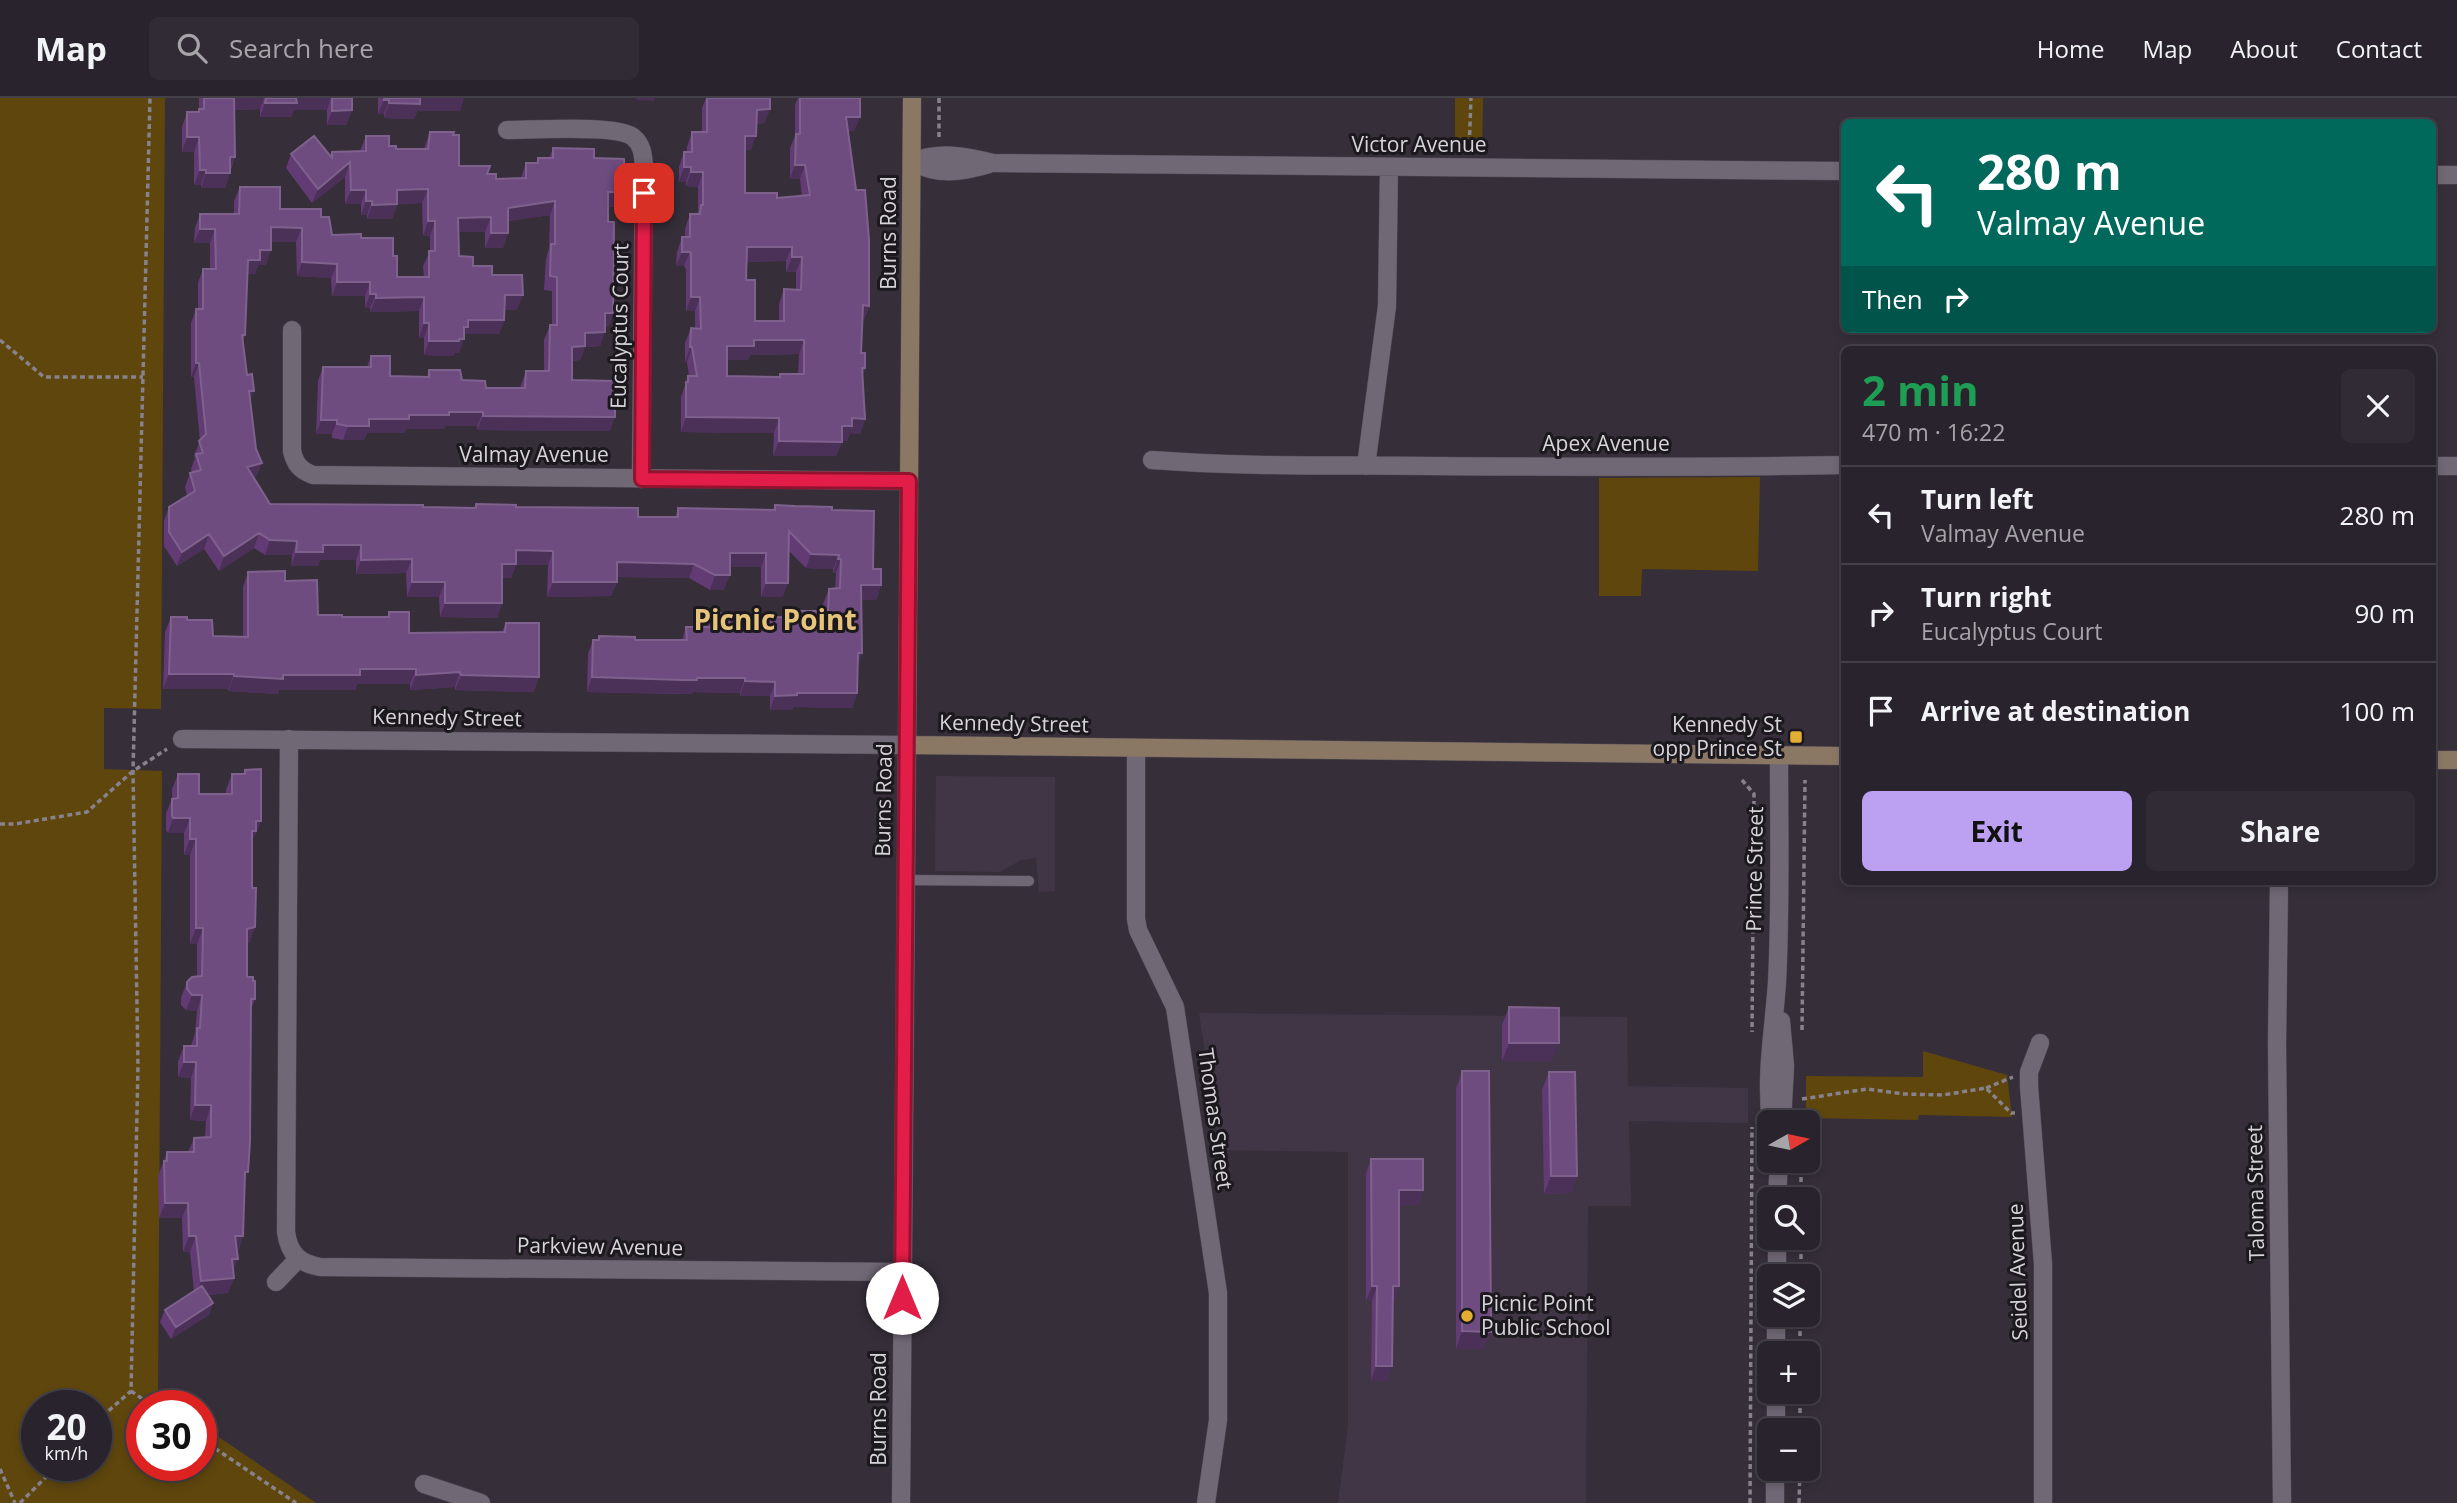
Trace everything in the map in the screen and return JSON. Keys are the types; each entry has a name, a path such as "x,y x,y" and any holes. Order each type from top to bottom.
{"street":[{"name":"Burns Road","path":"901,1503 912,98"},
{"name":"Eucalyptus Court","path":"508,130 616,130 633,137 640,145 644,167 642,479"},
{"name":"Victor Avenue","path":"912,162 929,156 964,156 993,163 1841,171"},
{"path":"1366,466 1387,306 1389,167"},
{"path":"2436,175 2457,175"},
{"name":"Valmay Avenue","path":"292,330 292,451 294,459 303,471 324,476 909,481"},
{"name":"Apex Avenue","path":"1152,460 1223,465 1841,465"},
{"path":"2436,466 2457,466"},
{"name":"Kennedy Street","path":"182,738 1841,755"},
{"path":"276,1282 298,1259 291,1251 286,1232 289,739"},
{"name":"Thomas Street","path":"1136,748 1136,919 1138,930 1175,1007 1218,1293 1218,1420 1206,1503"},
{"name":"Prince Street","path":"1770,1110 1768,1064 1777,983 1780,755"},
{"path":"2436,760 2457,760"},
{"name":"Taloma Street","path":"2279,885 2277,1045 2282,1503"},
{"name":"Prince Street","path":"1777,983 1785,1066 1783,1110"},
{"name":"Seidel Avenue","path":"2040,1043 2029,1072 2029,1086 2043,1264 2043,1503"},
{"name":"Parkview Avenue","path":"298,1259 308,1265 320,1267 902,1272"},
{"path":"1775,1481 1775,1503"},
{"path":"424,1484 481,1503"}],"lane":[{"path":"906,880 1029,881"}],"path":[{"path":"131,1390 138,1066 133,771 150,98"},
{"path":"939,98 939,146"},
{"path":"1469,145 1471,98"},
{"path":"0,340 44,377 143,377"},
{"path":"0,824 87,812 133,771 182,738"},
{"path":"1742,780 1754,794 1752,1041"},
{"path":"1802,1038 1805,780"},
{"path":"1802,1099 1867,1089 1942,1095 1986,1088 2007,1078"},
{"path":"1986,1088 2011,1113"},
{"path":"1802,1089 1802,1110"},
{"path":"1750,1503 1752,1121"},
{"path":"112,1406 126,1395"},
{"path":"217,1450 296,1503"},
{"path":"0,1469 18,1503 41,1481"},
{"path":"1800,1481 1800,1503"}],"shaded area":[{"path":"0,98 165,98 161,709 104,708 104,769 162,771 158,1390 126,1390 126,1481 217,1481 217,1436 316,1503 0,1503"},
{"path":"1455,98 1483,98 1482,153 1455,153"},
{"path":"1760,477 1758,571 1642,569 1641,596 1599,596 1599,478"},
{"path":"936,776 1055,777 1055,891 1039,892 1036,858 1021,860 1000,872 935,871"},
{"name":"Picnic Point Public School","path":"1199,1013 1627,1017 1628,1086 1748,1088 1748,1123 1629,1121 1631,1206 1588,1206 1586,1503 1338,1503 1348,1426 1348,1152 1220,1150"},
{"path":"1923,1051 2007,1075 2012,1117 1919,1115 1918,1120 1820,1118 1820,1110 1806,1110 1806,1076 1923,1077"}],"building":[{"path":"204,98 234,98 235,157 230,157 230,173 206,173 206,170 200,170 199,137 187,137 187,112 204,109"},
{"path":"266,98 296,98 297,103 265,103"},
{"path":"332,98 352,98 352,110 332,111"},
{"path":"384,98 420,98 420,104 389,103 389,100"},
{"path":"707,98 770,98 770,109 757,110 756,136 745,136 745,193 777,193 777,198 810,195 805,165 795,165 796,134 800,134 800,98 860,98 860,117 846,117 856,190 865,190 869,240 869,306 863,305 861,353 865,353 865,368 862,368 865,419 852,418 852,426 842,426 842,442 779,441 779,418 686,417 686,382 688,376 697,376 690,347 691,328 701,329 700,297 691,297 691,254 682,252 682,237 690,237 690,214 700,214 703,205 703,172 691,172 691,167 684,167 684,152 692,152 692,132 707,132","holes":["747,247 792,247 792,257 802,257 801,290 784,289 784,321 755,321 755,280 746,280","754,340 804,340 804,374 780,374 780,377 727,376 727,346 754,346"]},
{"path":"430,132 454,132 453,135 459,135 459,166 490,166 487,174 496,174 496,179 526,178 526,163 538,163 538,158 553,158 553,148 594,149 594,158 624,159 625,192 608,192 608,222 614,222 613,313 605,313 605,332 585,333 585,346 572,347 572,380 615,381 615,417 483,416 483,412 449,412 449,415 409,415 409,419 369,419 369,426 348,426 337,424 337,420 321,420 323,367 371,367 371,356 390,356 390,376 429,377 429,370 460,370 462,380 485,381 486,388 525,388 526,371 549,371 550,325 557,325 557,277 550,276 551,244 555,244 555,201 508,208 508,233 491,233 491,217 458,218 459,256 473,257 473,266 492,266 492,275 522,275 523,295 505,295 504,320 468,320 468,327 464,327 464,339 459,341 429,341 429,323 424,323 424,297 376,298 376,294 370,294 370,282 337,282 337,264 302,262 302,228 271,227 271,250 260,250 260,260 248,260 245,335 242,335 247,375 252,374 254,391 249,391 256,449 262,463 247,467 270,504 476,508 476,504 638,508 638,517 678,517 678,508 775,510 775,505 874,511 873,569 881,569 881,585 861,585 862,653 858,653 857,693 797,693 775,696 775,682 745,681 745,678 682,680 592,677 593,640 599,640 599,636 635,637 635,640 687,640 686,627 713,627 713,613 792,618 792,611 828,611 829,589 840,588 841,559 838,559 839,555 811,554 789,531 788,583 766,583 766,553 730,553 730,575 715,575 694,564 617,562 617,582 553,582 553,551 516,550 516,564 502,564 502,603 445,603 445,582 412,582 412,559 361,560 361,545 323,545 323,552 296,552 297,541 270,540 259,533 224,556 209,534 182,552 169,532 169,507 195,491 190,473 201,470 196,454 203,453 199,441 206,434 199,363 196,363 196,309 203,309 203,269 216,269 215,229 200,229 200,214 239,214 240,187 280,187 280,209 321,209 321,217 329,217 332,235 361,234 361,238 393,238 393,256 397,256 397,277 429,277 429,251 435,251 435,221 428,221 428,189 397,190 397,204 372,205 372,201 366,201 366,190 351,190 350,162 318,189 291,154 314,136 332,158 332,152 366,151 366,136 389,136 389,146 396,146 396,149 428,149"},
{"path":"285,571 285,581 317,580 318,615 389,617 389,612 409,612 409,633 505,632 506,623 539,623 539,677 461,675 460,672 416,675 416,669 360,669 360,675 283,675 283,679 234,674 169,674 171,617 212,620 213,636 248,637 248,572"},
{"path":"261,769 261,821 256,821 256,831 252,831 252,888 256,888 255,927 247,929 247,977 253,977 255,981 255,999 251,999 250,1141 248,1172 245,1172 243,1236 235,1236 238,1259 232,1259 234,1278 201,1281 196,1236 189,1236 188,1203 165,1203 164,1161 167,1161 167,1152 194,1152 194,1138 211,1137 211,1105 195,1105 196,1062 184,1062 184,1046 197,1046 202,995 192,995 187,989 187,982 192,977 202,976 203,928 196,928 196,839 190,839 190,818 173,818 172,799 178,798 178,774 199,774 199,794 232,794 232,774 245,774 245,770"},
{"path":"1509,1007 1559,1008 1559,1043 1509,1043"},
{"path":"1462,1071 1489,1071 1491,1332 1462,1331"},
{"path":"1549,1072 1575,1072 1577,1176 1551,1176"},
{"path":"1371,1159 1423,1159 1423,1190 1399,1190 1399,1286 1393,1286 1392,1366 1376,1366 1377,1286 1372,1286"},
{"path":"202,1286 213,1303 176,1327 165,1310"}],"place":[{"name":"Kennedy St opp Prince St","path":"1796,737"},
{"name":"Picnic Point Public School","path":"1467,1316"}],"district":[{"name":"Picnic Point","path":"775,620"}],"route":[{"path":"644,193 642,479 909,481 902,1298"}]}
